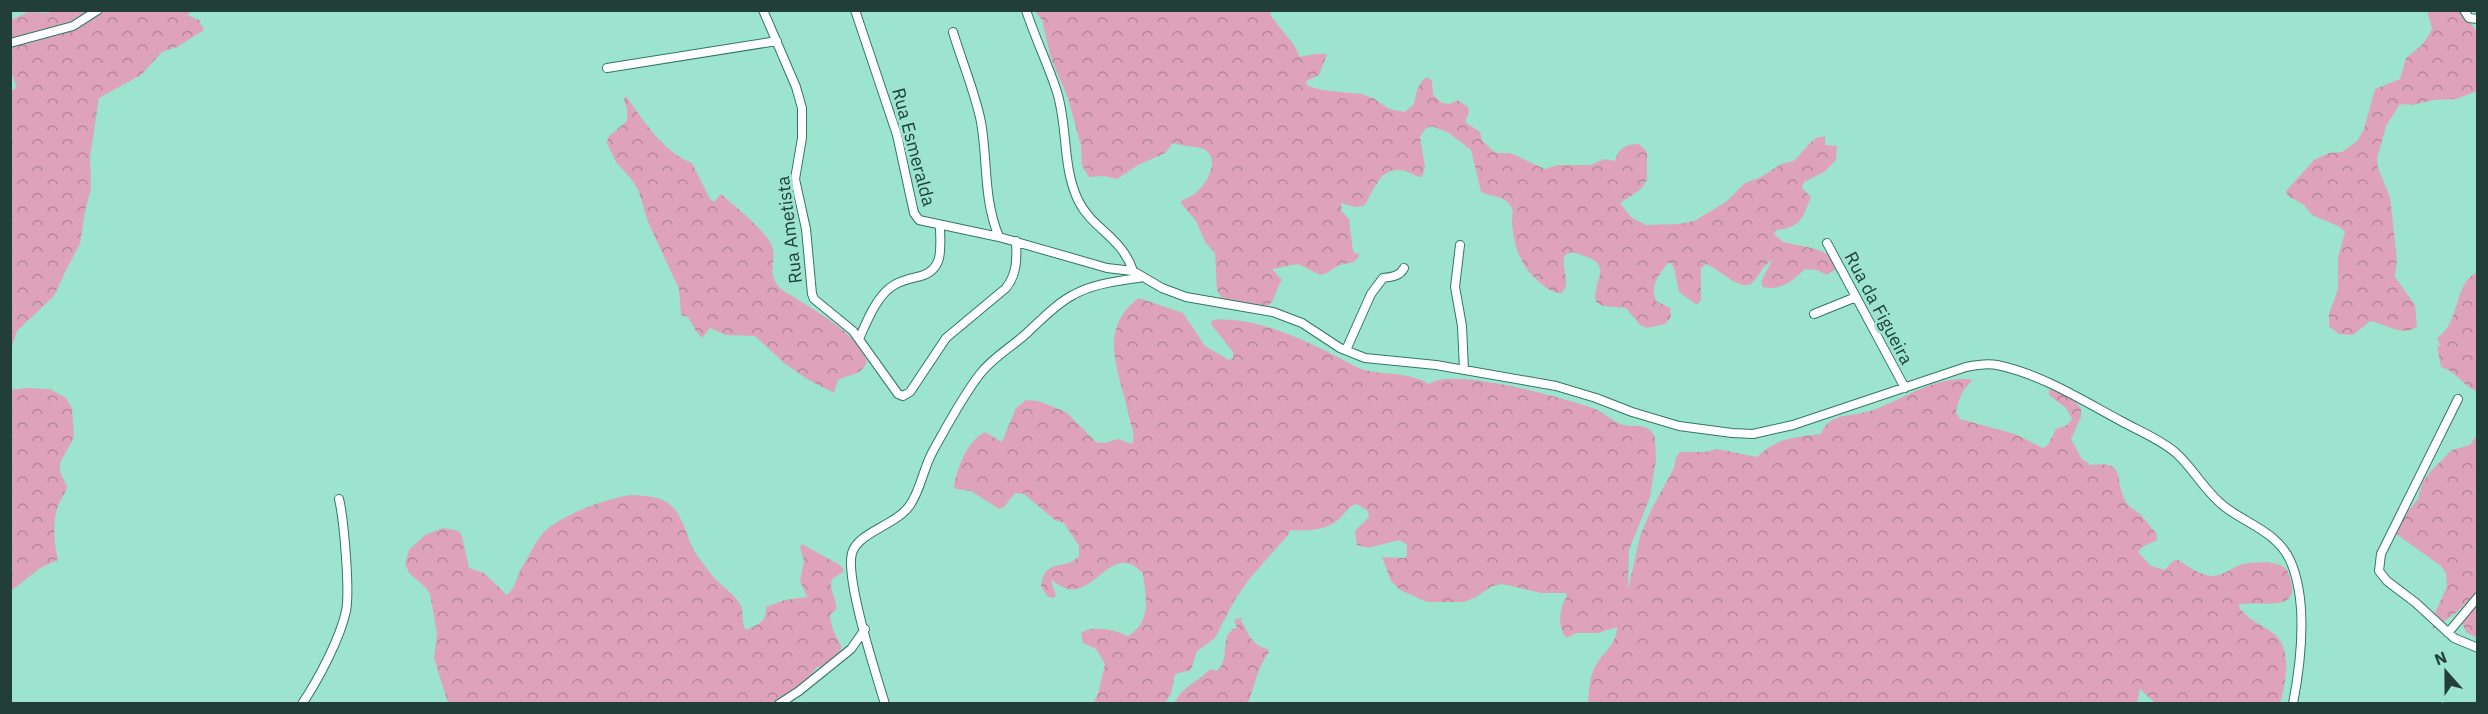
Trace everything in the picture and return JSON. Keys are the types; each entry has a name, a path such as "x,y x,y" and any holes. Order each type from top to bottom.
{"street":[{"path":"10,43 73,26 98,10"},
{"name":"Rua Ametista","path":"763,10 796,87 802,108 802,138 795,179 806,229 811,292 814,299 844,322 859,339 898,394 906,395 919,381 946,338 1012,281 1017,258 1016,242"},
{"name":"Rua Esmeralda","path":"855,10 897,135 914,213 919,220 999,237 1107,268 1133,272 1161,288 1186,297 1273,312 1302,323 1346,350 1375,360 1464,370 1556,386 1679,426 1732,434 1753,434 1793,425 1966,367 1995,364 2028,374 2060,388 2163,443 2225,507 2271,535 2290,559 2301,600 2295,703"},
{"path":"1026,10 1058,93 1066,137 1068,168 1075,194 1086,211 1115,240 1129,259 1133,272"},
{"path":"2464,10 2473,20 2478,20"},
{"path":"952,32 980,120 985,155 986,192 991,217 999,237"},
{"path":"607,68 777,41"},
{"path":"859,339 869,316 894,285 927,274 936,268 940,259 940,226"},
{"name":"Rua da Figueira","path":"1827,243 1905,388"},
{"path":"1460,245 1455,286 1462,326 1464,370"},
{"path":"1346,350 1371,294 1383,278 1394,277 1402,272 1404,267"},
{"path":"885,704 852,574 852,552 856,545 892,522 909,507 918,494 924,470 932,452 980,374 1074,294 1105,283 1145,277"},
{"path":"1814,314 1856,297"},
{"path":"2458,399 2381,554 2378,566 2387,581 2416,603 2448,633 2464,644 2478,648"},
{"path":"302,704 330,651 346,609 342,516 339,499"},
{"path":"2448,633 2478,597"},
{"path":"779,704 852,649 865,629"}],"green space":[{"path":"51,11 91,11 81,24 92,20 100,11 192,11 187,15 199,20 204,30 177,47 162,52 141,75 99,98 90,157 91,188 80,244 54,296 17,331 11,349 10,91 15,89 16,85 11,72 11,20 28,12 49,13"},
{"path":"1035,11 1270,11 1271,16 1294,45 1300,57 1327,54 1319,75 1306,81 1308,86 1322,90 1361,94 1373,98 1389,109 1405,112 1414,104 1420,84 1425,78 1429,78 1432,81 1433,95 1442,103 1450,104 1457,100 1468,107 1469,112 1465,122 1480,132 1482,140 1493,151 1510,153 1545,169 1558,165 1591,165 1604,159 1615,161 1623,148 1639,144 1647,152 1647,180 1640,190 1620,203 1632,218 1646,225 1694,221 1726,202 1745,183 1761,177 1781,164 1794,161 1816,138 1825,136 1825,145 1837,146 1836,160 1824,172 1804,182 1802,188 1811,197 1800,220 1792,227 1777,230 1774,234 1783,242 1816,249 1838,259 1838,268 1827,275 1816,270 1805,269 1786,284 1770,288 1763,287 1761,282 1772,260 1748,285 1736,283 1706,264 1701,268 1701,300 1697,305 1679,292 1674,268 1671,263 1668,263 1658,277 1654,295 1656,301 1670,308 1671,317 1665,324 1647,328 1640,325 1626,308 1603,306 1596,302 1595,295 1600,270 1598,264 1593,260 1574,253 1565,255 1566,284 1562,293 1549,290 1538,281 1526,268 1518,253 1512,227 1511,207 1504,199 1481,192 1471,150 1449,133 1432,126 1425,129 1420,137 1425,167 1422,177 1402,170 1392,171 1386,173 1377,182 1364,206 1355,207 1341,203 1342,212 1349,219 1353,252 1360,255 1354,262 1339,265 1320,275 1298,264 1272,269 1282,280 1273,300 1267,306 1248,306 1223,300 1217,290 1215,253 1205,242 1196,221 1180,202 1196,193 1205,183 1211,169 1211,156 1200,148 1173,143 1165,153 1138,165 1117,179 1104,176 1089,177 1082,166 1081,146 1068,98 1051,58 1042,20"},
{"path":"2427,11 2464,11 2477,33 2477,91 2456,99 2434,100 2412,105 2400,104 2386,126 2377,159 2378,168 2390,197 2397,259 2395,277 2415,305 2417,326 2407,331 2370,321 2353,335 2339,334 2329,327 2329,314 2338,289 2338,258 2345,232 2340,227 2312,215 2304,205 2288,196 2286,191 2314,160 2329,153 2342,152 2357,141 2364,129 2375,89 2400,79 2406,58 2422,45 2429,35 2432,28"},
{"path":"626,96 663,143 692,163 710,199 714,202 721,194 766,236 773,250 773,272 778,286 837,326 855,342 867,362 858,372 838,380 834,393 807,379 784,363 755,336 726,335 710,328 702,338 688,317 681,315 679,289 648,222 639,192 616,162 607,143 608,137 627,121 624,99"},
{"path":"2477,272 2477,391 2441,367 2437,346 2440,346 2437,338 2450,322 2464,285"},
{"path":"1139,298 1183,313 1205,346 1229,360 1233,358 1233,352 1211,324 1212,320 1243,321 1274,329 1361,369 1404,375 1429,384 1442,379 1461,379 1510,386 1581,404 1599,411 1620,424 1649,429 1655,437 1656,460 1650,497 1629,550 1628,590 1640,536 1680,452 1705,452 1717,449 1757,457 1779,442 1821,434 1827,424 1837,418 1868,412 1934,384 1960,379 1973,380 1964,390 1958,402 1956,412 1960,419 2015,434 2043,448 2048,445 2056,429 2067,425 2072,419 2066,408 2049,395 2049,390 2059,391 2072,398 2081,409 2081,417 2071,439 2082,459 2091,465 2103,464 2115,468 2126,502 2156,533 2157,540 2142,547 2138,552 2151,566 2165,570 2173,561 2178,560 2208,576 2220,575 2242,564 2266,562 2287,570 2292,585 2291,594 2287,600 2279,603 2238,605 2248,616 2278,637 2283,645 2286,674 2280,704 2155,703 2140,689 2137,704 1588,703 1592,673 1615,639 1617,627 1598,633 1576,633 1567,638 1560,623 1566,593 1541,593 1502,584 1492,586 1464,602 1427,602 1400,590 1391,581 1382,557 1405,558 1407,545 1399,540 1368,548 1357,545 1355,531 1369,517 1368,511 1357,504 1351,506 1333,524 1309,530 1290,530 1234,601 1215,638 1197,651 1191,670 1175,674 1171,694 1165,703 1093,703 1098,694 1105,664 1096,649 1083,643 1081,633 1098,628 1128,636 1136,630 1141,624 1146,609 1143,574 1133,565 1123,563 1114,565 1078,589 1068,589 1051,580 1056,596 1053,598 1047,596 1041,586 1047,571 1074,561 1079,556 1079,546 1064,523 1055,520 1024,494 1015,493 1004,507 999,509 971,491 954,487 960,464 968,448 985,432 1002,442 1016,408 1026,400 1038,401 1066,412 1096,442 1104,443 1118,439 1132,444 1133,434 1114,354 1114,339 1118,324 1126,311"},
{"path":"50,389 66,398 72,408 74,437 60,463 60,472 67,486 55,517 58,560 40,568 11,591 11,390"},
{"path":"2477,435 2477,638 2466,632 2462,623 2474,595 2457,612 2433,629 2433,617 2447,587 2446,574 2441,566 2395,533 2407,512 2418,499 2422,483 2430,472 2452,450 2470,445"},
{"path":"630,495 654,497 669,504 675,510 698,557 714,578 740,604 746,630 763,619 766,607 785,600 807,597 800,581 804,561 800,547 802,544 843,568 843,572 832,579 831,583 836,610 831,613 830,618 841,646 839,665 817,667 804,683 777,703 448,703 434,658 437,634 430,594 409,573 405,564 409,550 425,535 443,528 459,531 469,568 484,573 507,595 513,588 537,541 546,530 580,510 607,500"},
{"path":"1243,617 1241,620 1251,638 1269,652 1259,670 1248,703 1174,703 1186,688 1210,669 1217,671 1224,660 1228,636 1237,627 1234,620"}]}
